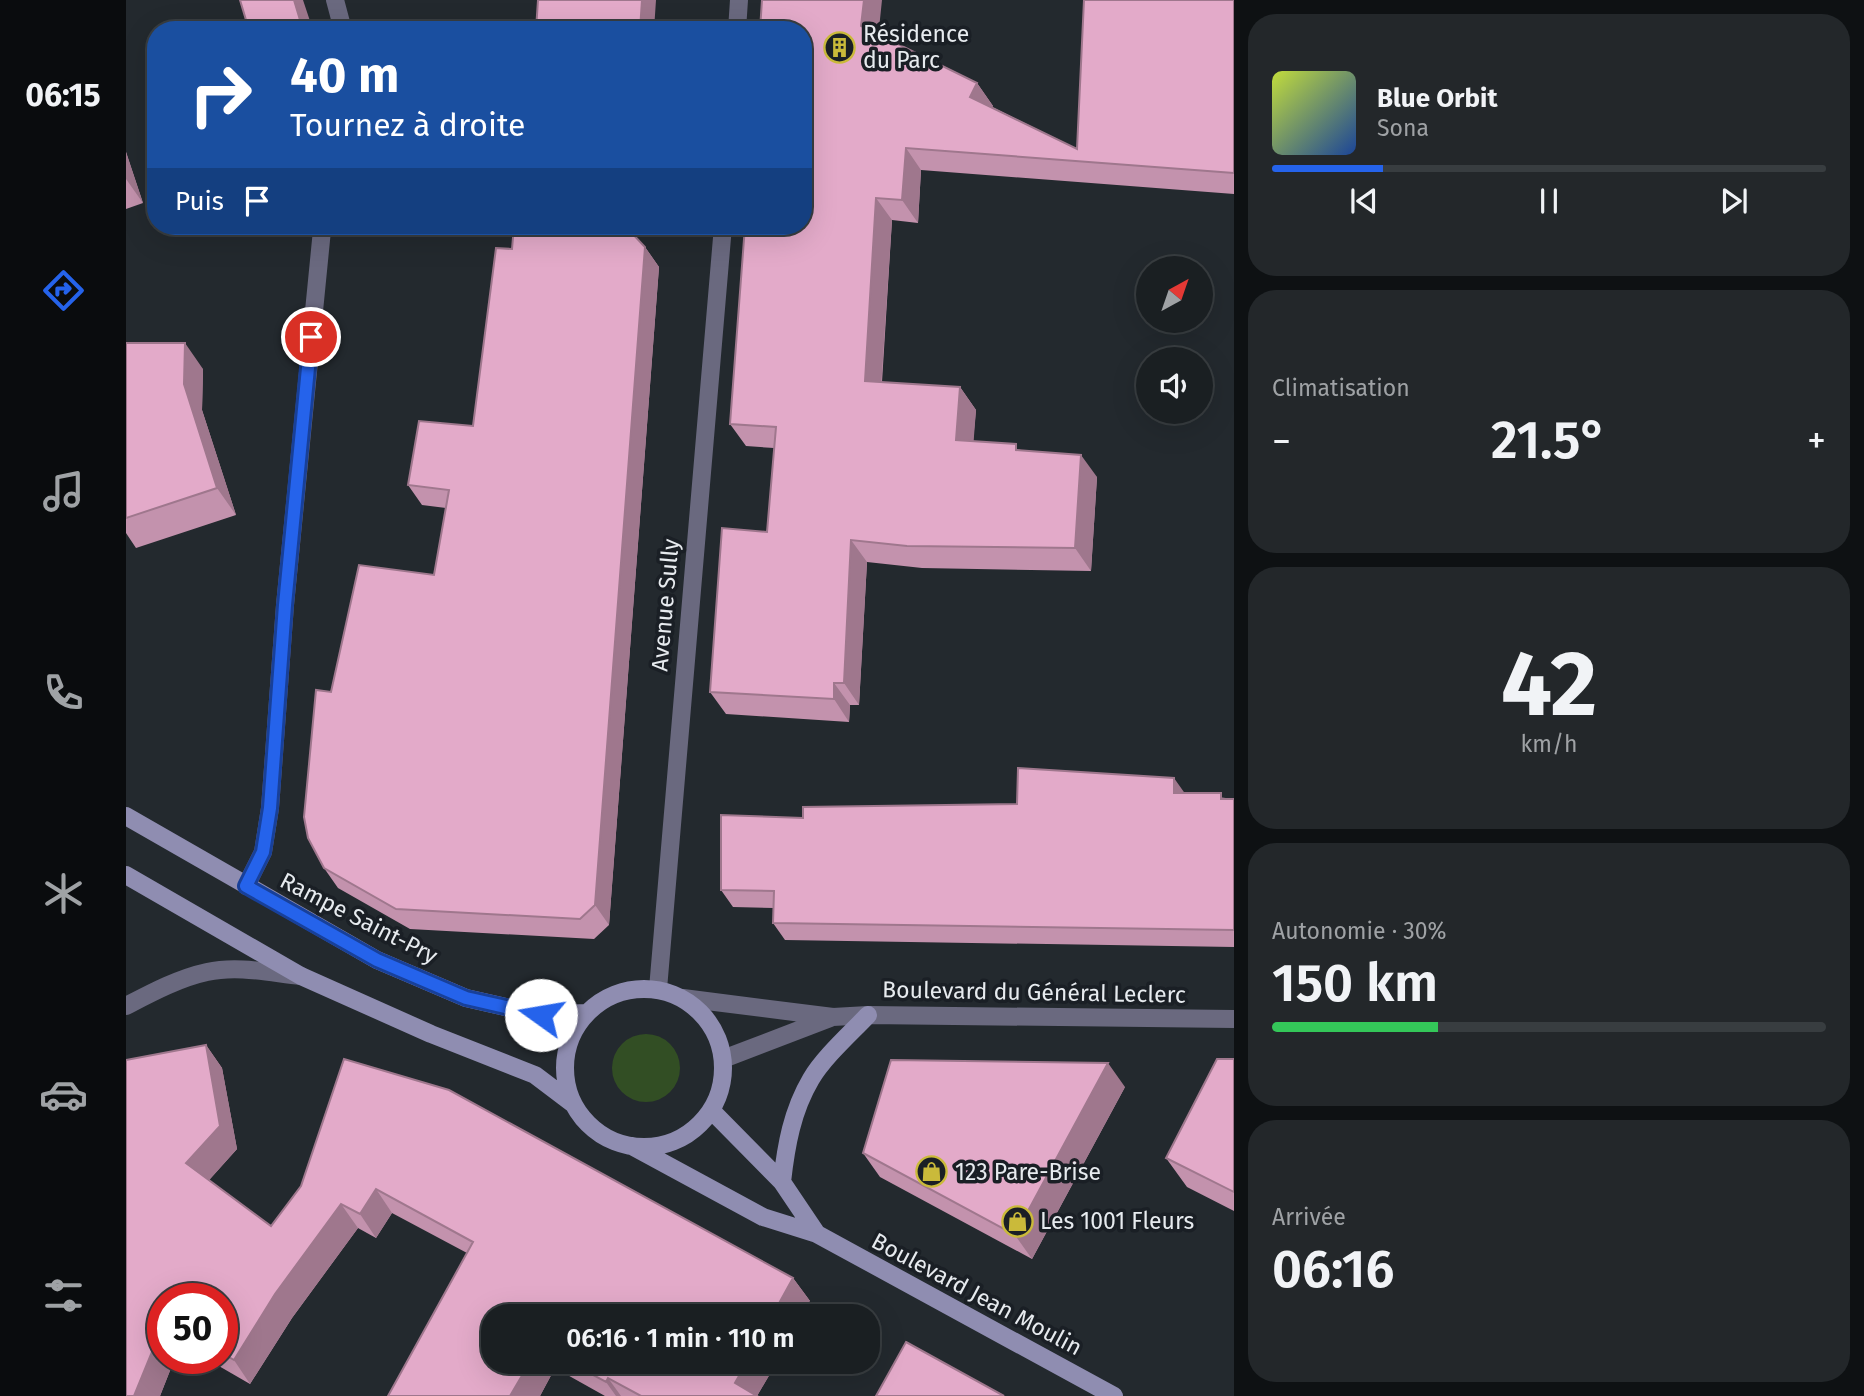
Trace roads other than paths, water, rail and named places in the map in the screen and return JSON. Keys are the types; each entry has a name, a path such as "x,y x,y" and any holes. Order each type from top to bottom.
{"main road":[{"name":"Rampe Saint-Pry","path":"126,816 377,960 466,998 541,1015 585,1013"},
{"path":"126,875 301,976 431,1034 535,1074 572,1103 587,1124 608,1139 632,1146 668,1144 699,1125 711,1110 723,1077 719,1041 711,1024 683,998 658,989 636,988 614,994 595,1004 585,1013 569,1039 565,1081 572,1103"},
{"path":"782,1182 786,1142 812,1077 868,1015"},
{"name":"Boulevard Jean Moulin","path":"711,1110 782,1182 817,1234"},
{"name":"Boulevard Jean Moulin","path":"632,1146 762,1217 817,1234 1114,1396"}],"street":[{"path":"335,0 341,21"},
{"path":"738,21 739,0"},
{"path":"246,886 263,852 270,808 285,605 322,235"},
{"name":"Avenue Sully","path":"658,989 722,235"},
{"path":"126,1006 159,989 207,972 237,969 301,976"},
{"name":"Boulevard du Général Leclerc","path":"683,998 833,1017 868,1015 1234,1019"},
{"name":"Boulevard du Général Leclerc","path":"723,1059 833,1017"}],"place":[{"name":"Résidence du Parc","path":"840,47"},
{"name":"123 Pare-Brise","path":"932,1172"},
{"name":"Les 1001 Fleurs","path":"1017,1221"}]}
